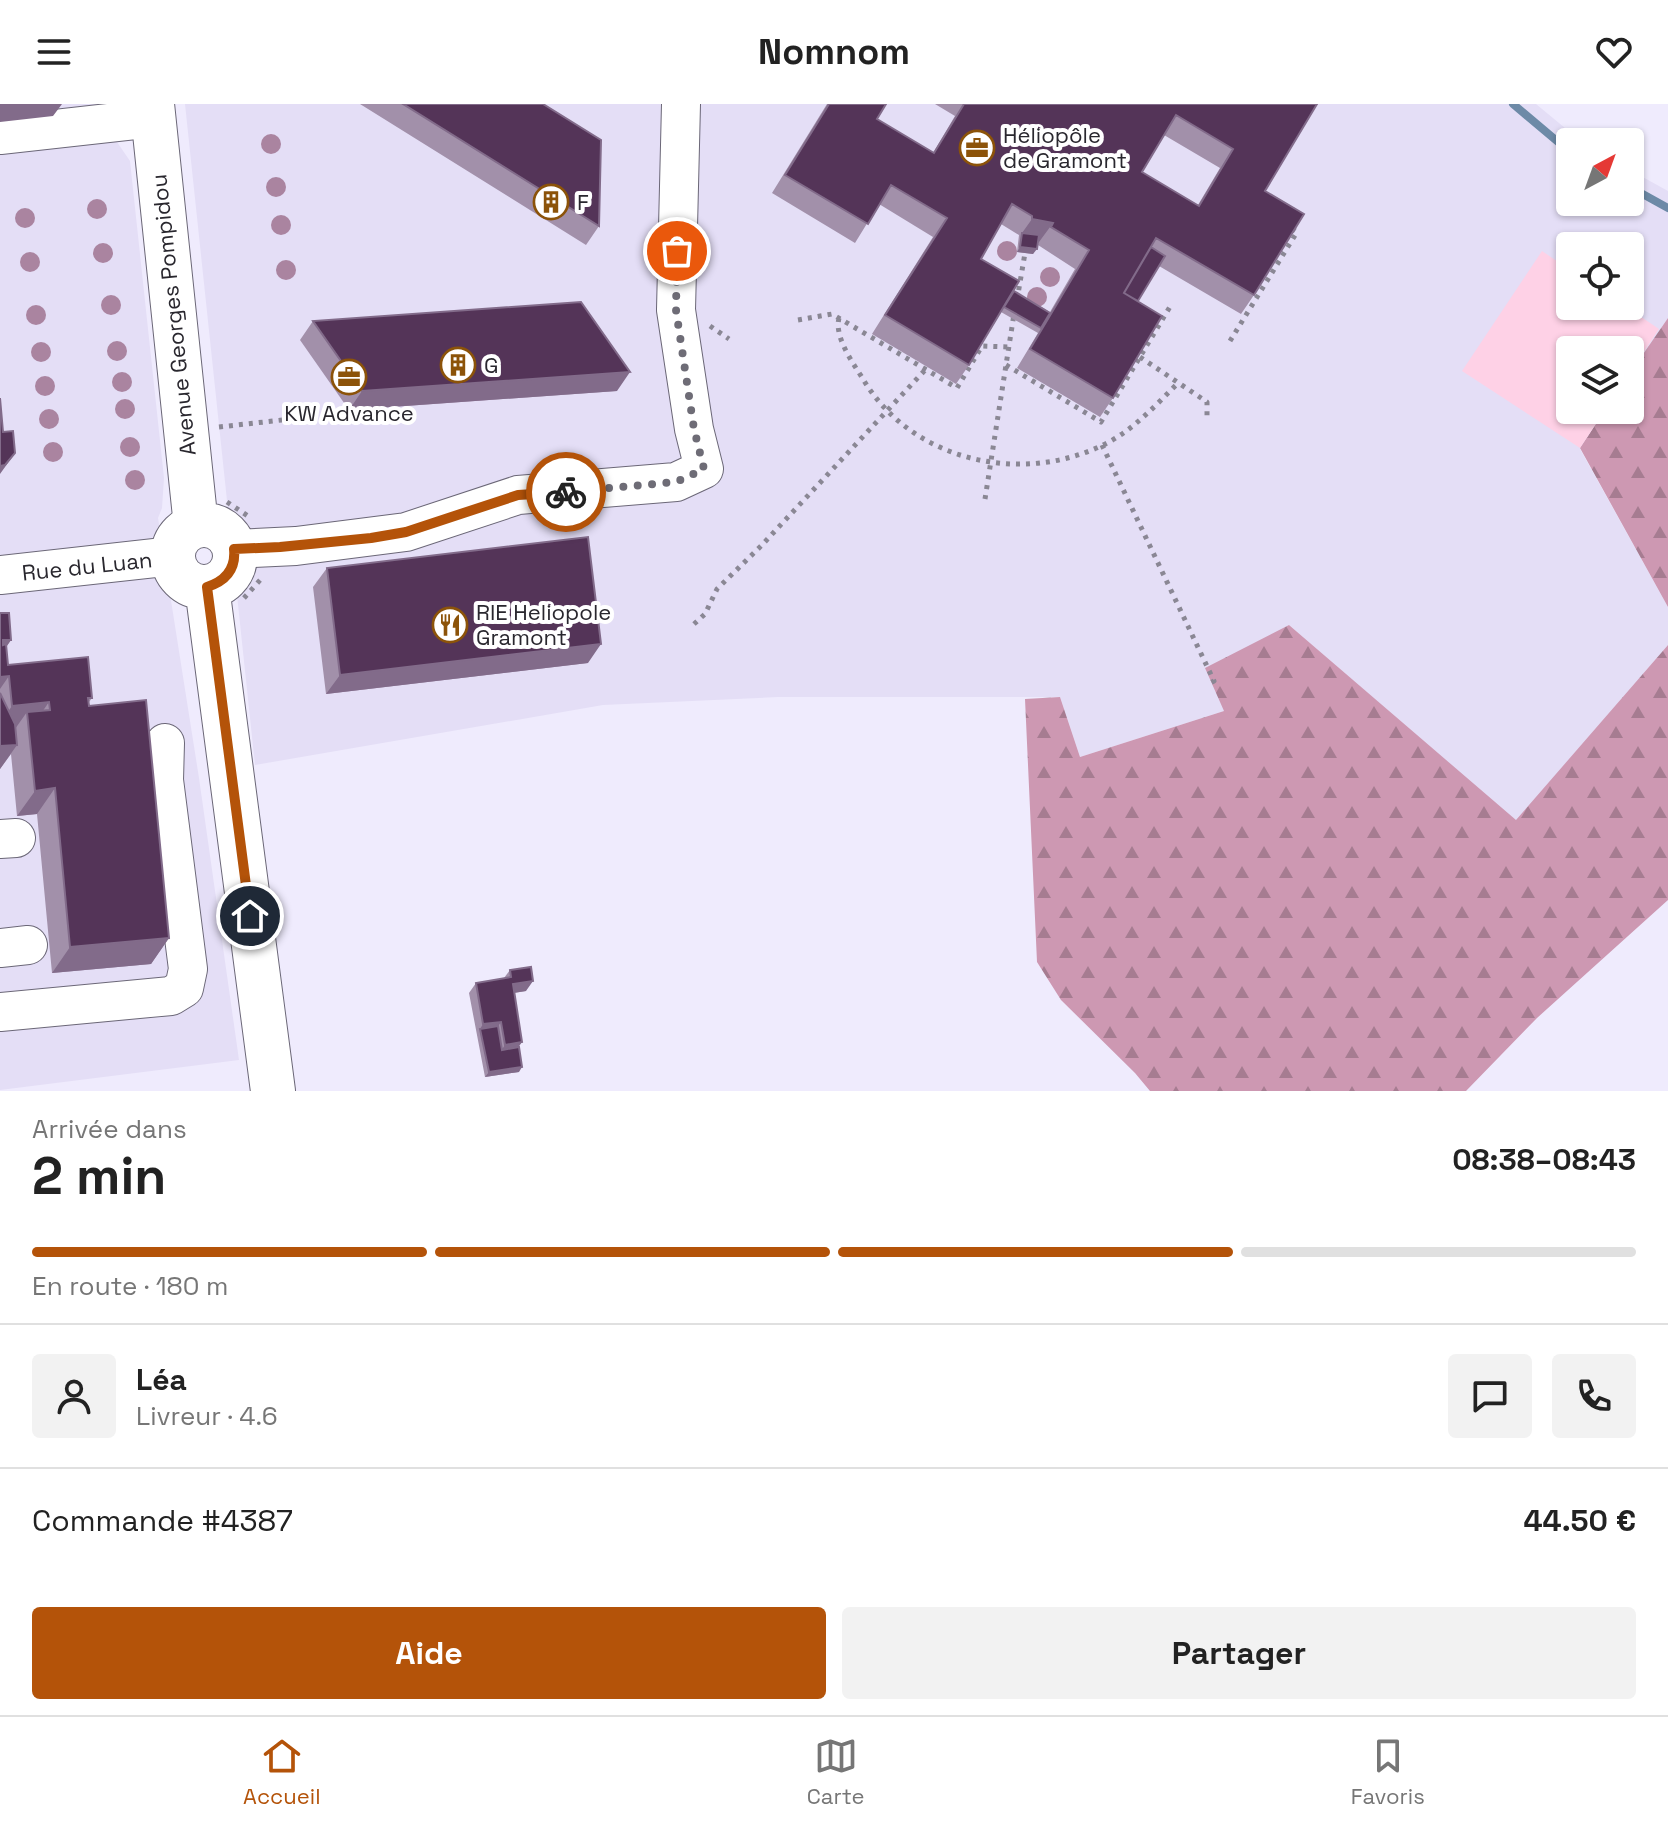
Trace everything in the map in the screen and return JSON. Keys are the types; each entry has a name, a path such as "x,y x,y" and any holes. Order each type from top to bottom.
{"main road":[{"name":"Avenue Georges Pompidou","path":"152,111 198,527"},
{"path":"223,595 191,584 181,577 175,567 198,527 212,526 229,539 251,548 218,583 223,595 273,1091"}],"street":[{"path":"251,548 406,532 518,495 676,482 704,469 694,429 676,310 681,104"},
{"path":"0,135 152,111"},
{"name":"Rue du Luan","path":"1,568 198,527"},
{"path":"0,1012 171,996 184,988 188,969 164,780 165,743"}],"path":[{"path":"1230,341 1297,232 1286,225"},
{"path":"985,499 1025,253"},
{"path":"1006,365 1101,422 1171,305"},
{"path":"798,320 832,314 957,388 982,346 1009,347"},
{"path":"839,318 837,326 851,360 875,399 887,412 905,427 947,452 989,462 1037,463 1067,458 1102,445 1129,430 1178,383"},
{"path":"1140,357 1207,402 1207,416"},
{"path":"694,624 705,614 717,589 926,369"},
{"path":"213,428 282,420"},
{"path":"1102,445 1214,681 1210,683"},
{"path":"198,527 251,548 223,595"}],"shaded area":[{"path":"0,104 110,104 117,142 130,161 164,478 162,508 158,518 239,1060 0,1090"},
{"path":"185,104 1536,104 1565,128 1556,128 1556,216 1644,216 1644,178 1668,191 1668,318 1644,353 1644,336 1556,336 1556,424 1596,424 1580,449 1668,607 1668,645 1516,821 1289,625 1224,711 1080,757 1060,697 778,697 603,705 255,765"},
{"path":"1542,251 1556,260 1556,320 1644,319 1659,329 1644,352 1644,336 1556,336 1556,424 1596,424 1580,448 1462,371"}],"green space":[{"path":"1668,318 1668,607 1580,448 1596,424 1644,424 1644,353"},
{"path":"1289,625 1516,820 1668,645 1668,900 1537,1018 1466,1091 1150,1091 1061,1000 1037,962 1025,699 1060,697 1080,757 1224,711 1205,668"}],"building":[{"path":"403,104 543,104 601,140 599,226"},
{"path":"829,104 886,104 877,119 934,153 964,104 1317,104 1265,191 1304,214 1254,295 1156,238 1124,293 1162,316 1113,398 1030,349 1089,250 1051,227 1053,223 1032,219 1012,204 981,259 1019,281 969,365 885,315 947,218 891,185 868,224 785,175","holes":["1176,115 1233,149 1199,206 1142,172"]},
{"path":"1022,233 1039,235 1037,249 1020,247"},
{"path":"1151,247 1165,256 1138,301 1124,293"},
{"path":"1014,291 1050,313 1041,328 1004,307"},
{"name":"G","path":"581,302 630,372 362,391 313,321"},
{"path":"0,398 3,432 13,431 15,453 5,465 0,466"},
{"name":"RIE Heliopole Gramont","path":"588,537 601,644 340,675 327,568"},
{"path":"0,613 9,613 11,640 3,640 8,665 88,657 92,698 88,698 89,706 146,700 169,938 70,947 55,788 35,791 27,712 50,710 49,702 12,706 9,676 0,677"},
{"path":"0,693 15,724 17,745 0,746"},
{"path":"531,967 533,981 513,984 522,1042 505,1045 501,1022 483,1024 476,983 511,977 510,970"},
{"path":"498,1026 502,1050 519,1047 522,1067 489,1072 480,1029"}],"waterway":[{"path":"1513,104 1556,140"},
{"path":"1644,195 1668,208"}],"way so far":[{"path":"566,492 676,482 704,469 694,429 676,310 677,251"}],"place":[{"name":"Héliopôle de Gramont","path":"977,148"},
{"name":"F","path":"551,202"},
{"name":"G","path":"458,365"},
{"name":"KW Advance","path":"349,377"},
{"name":"RIE Heliopole Gramont","path":"450,625"}],"route":[{"path":"250,916 207,587 227,576 233,566 234,549 280,547 406,532 518,495 566,492"}]}
